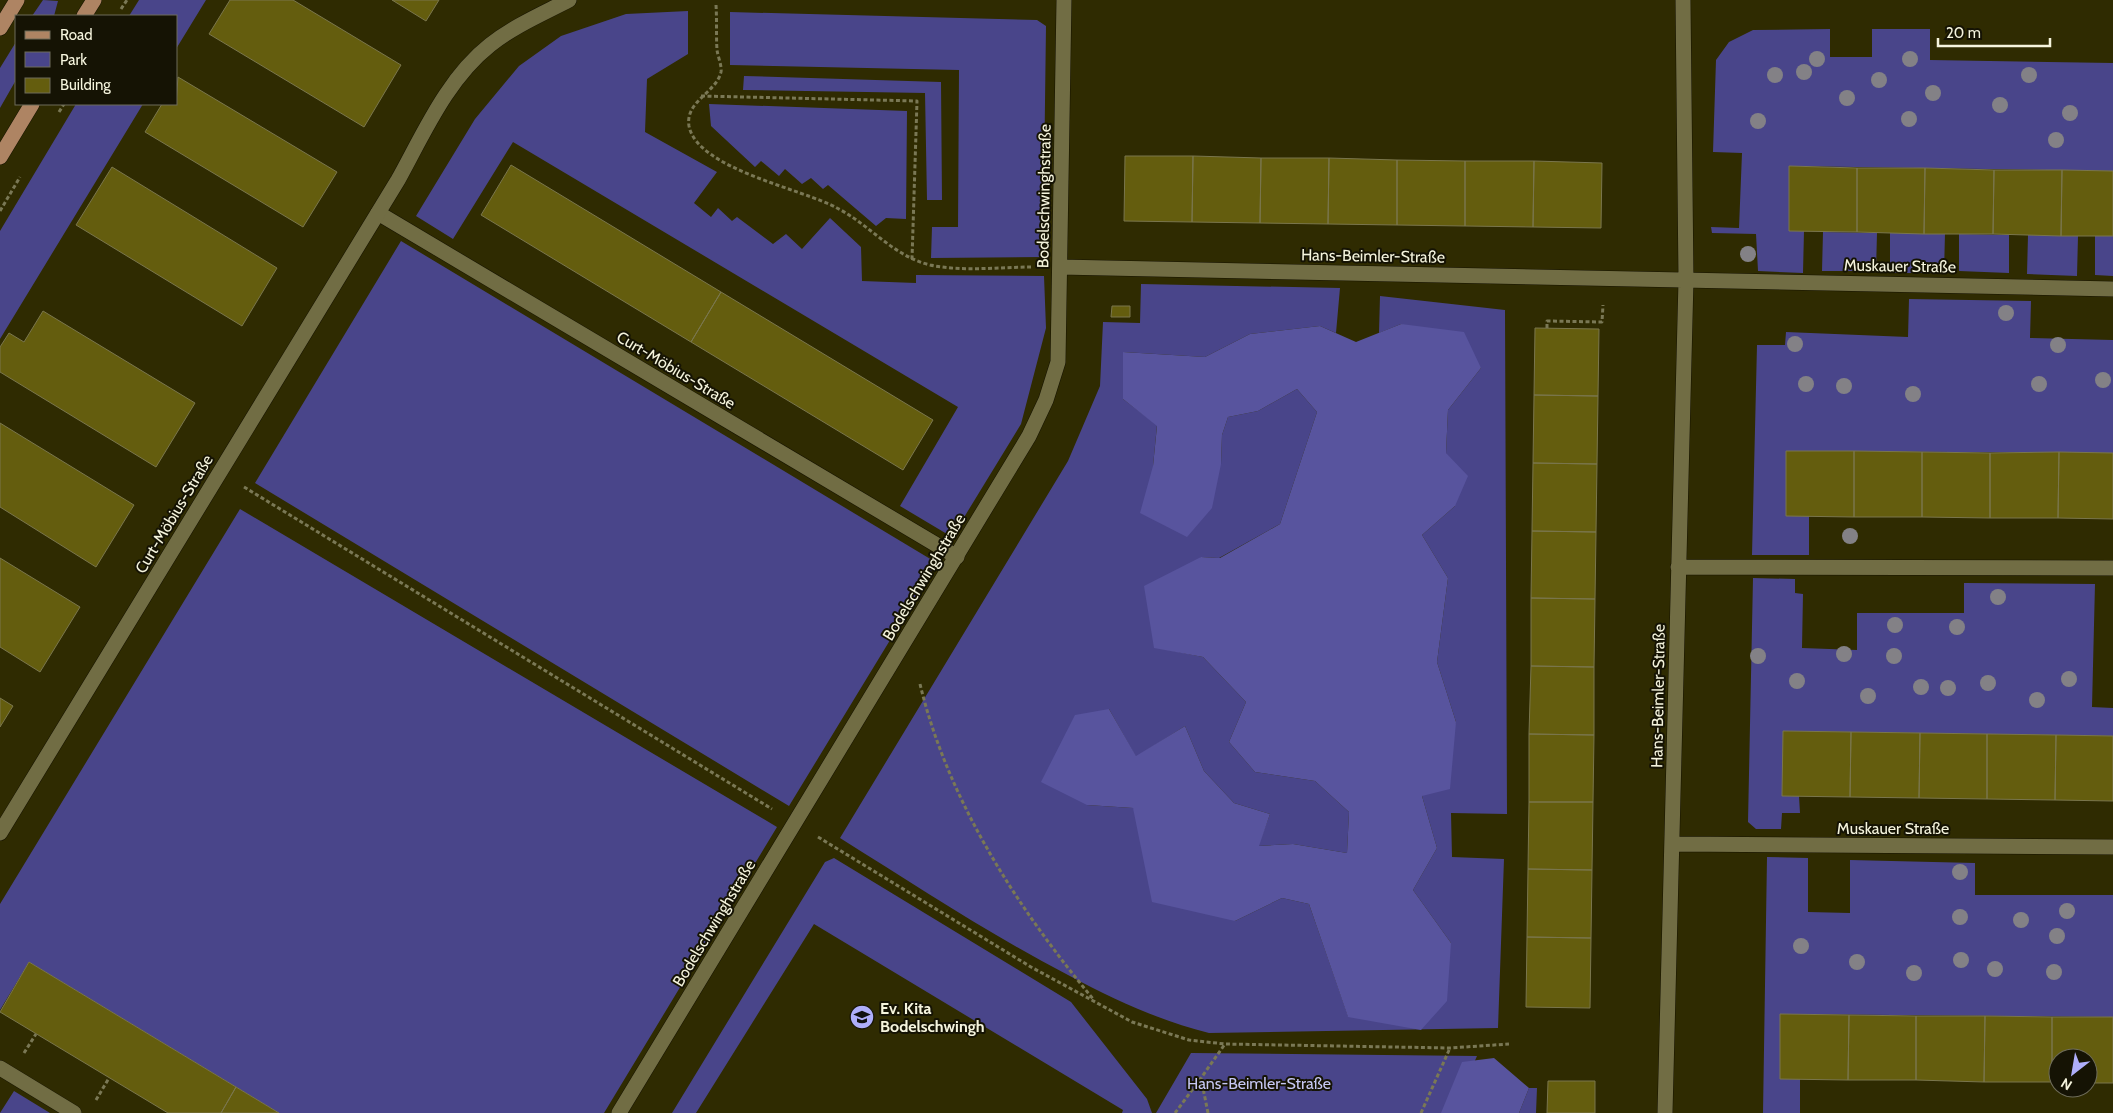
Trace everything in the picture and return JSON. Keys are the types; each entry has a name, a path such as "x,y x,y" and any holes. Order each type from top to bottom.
{"main road":[{"path":"0,28 17,0"},
{"path":"85,15 94,0"},
{"path":"0,157 31,105"}],"street":[{"name":"Curt-Möbius-Straße","path":"0,833 378,213 439,106 461,74 490,46 523,23 569,0"},
{"name":"Bodelschwinghstraße","path":"619,1113 957,557 1029,436 1046,400 1058,362 1064,0"},
{"name":"Hans-Beimler-Straße","path":"1665,1113 1686,280 1683,0"},
{"name":"Curt-Möbius-Straße","path":"378,213 957,557"},
{"name":"Hans-Beimler-Straße","path":"1060,267 1686,280"},
{"name":"Muskauer Straße","path":"1686,280 2113,288"},
{"path":"1678,567 2113,568"},
{"name":"Muskauer Straße","path":"1673,844 2113,847"},
{"path":"0,1068 74,1113"}],"path":[{"path":"716,5 717,51 721,71 715,83 701,96 691,111 689,125 694,137 711,154 732,168 838,208 894,249 912,259 930,265 954,268 1060,267"},
{"path":"701,96 918,101 912,259"},
{"path":"1547,328 1547,321 1602,322 1603,278"},
{"path":"220,472 1031,967 1132,1022 1189,1040 1225,1044 1450,1048 1509,1044"},
{"path":"920,684 929,720 944,763 990,853 1024,910 1096,1003"},
{"path":"1175,1113 1225,1044"},
{"path":"1421,1113 1450,1048"},
{"path":"92,1106 109,1078"},
{"path":"1201,1078 1208,1113"}],"green space":[{"path":"43,0 58,1 54,15 33,15"},
{"path":"139,0 206,0 178,46 178,15 130,15"},
{"path":"688,11 688,54 647,79 645,132 717,172 694,203 711,217 718,208 732,221 737,217 773,244 786,234 802,249 830,218 861,247 862,281 916,283 916,275 1044,276 1046,328 1021,424 952,537 900,506 958,407 513,142 453,239 416,216 475,119 519,66 561,36 626,14"},
{"path":"730,12 1037,20 1046,26 1043,257 931,258 932,227 958,227 959,70 730,65"},
{"path":"1830,29 1830,57 1872,57 1872,29 1930,29 1930,60 2113,63 2113,171 1790,166 1789,231 1804,231 1803,273 1758,271 1756,234 1712,233 1711,227 1739,228 1742,153 1713,152 1716,60 1729,42 1753,30"},
{"path":"15,44 15,82 0,108 0,68"},
{"path":"744,76 941,82 942,200 927,200 925,93 743,90"},
{"path":"709,104 907,111 906,219 886,218 876,226 828,185 823,189 811,178 802,184 785,169 779,176 761,161 755,167 711,126"},
{"path":"75,105 142,105 0,339 0,231"},
{"path":"1823,232 1877,233 1876,271 1822,271"},
{"path":"1890,233 1945,233 1944,273 1890,273"},
{"path":"1959,234 2009,235 2009,273 1959,271"},
{"path":"2028,235 2078,236 2077,276 2027,274"},
{"path":"2095,236 2113,236 2113,276 2095,275"},
{"path":"401,241 937,563 789,806 255,483"},
{"path":"1141,284 1340,288 1336,333 1320,326 1250,334 1205,357 1123,352 1123,399 1157,425 1153,466 1221,464 1222,435 1228,417 1258,411 1297,389 1317,412 1280,524 1219,558 1201,557 1154,647 1203,657 1246,702 1229,742 1255,772 1315,781 1349,812 1347,853 1293,844 1258,846 1270,814 1234,803 1204,771 1185,726 1136,757 1109,709 1087,805 1133,808 1235,921 1282,898 1309,904 1348,1016 1451,943 1413,890 1437,848 1422,796 1456,722 1437,662 1448,578 1422,535 1455,506 1446,453 1448,410 1481,368 1401,324 1379,333 1380,296 1505,310 1507,814 1451,813 1452,857 1504,859 1498,1028 1209,1033 1190,1028 1154,1016 1085,984 952,909 840,838 1068,461 1100,386 1103,322 1140,323"},
{"path":"1909,299 2031,301 2030,338 2113,340 2113,453 1787,451 1786,516 1809,516 1809,555 1752,555 1757,345 1785,345 1786,332 1908,337"},
{"path":"240,509 777,827 604,1113 279,1113 29,962 0,1010 0,904"},
{"path":"1753,578 1795,579 1795,593 1803,594 1802,648 1857,650 1857,613 1964,613 1964,583 2095,584 2092,707 2113,708 2113,736 1784,731 1782,796 1799,796 1800,813 1782,813 1781,829 1756,829 1748,822"},
{"path":"1767,857 1808,858 1808,912 1850,913 1850,860 1975,863 1975,895 2113,895 2113,1017 1780,1014 1780,1079 1800,1079 1800,1113 1763,1113"},
{"path":"834,858 1071,1002 1147,1099 1152,1113 1122,1113 1123,1110 814,924 696,1113 672,1113 825,862"},
{"name":"Hans-Beimler-Straße","path":"1191,1053 1477,1056 1452,1113 1156,1113"},
{"path":"1529,1088 1537,1088 1536,1113 1519,1113"},
{"path":"14,1091 50,1113 0,1113"}],"shaded area":[{"path":"1401,324 1464,332 1481,368 1448,410 1446,453 1468,476 1455,506 1422,535 1448,578 1437,662 1456,722 1450,789 1422,796 1437,848 1413,890 1451,943 1447,1001 1421,1030 1348,1017 1309,904 1282,898 1235,921 1152,902 1133,808 1087,805 1041,782 1075,715 1109,709 1136,756 1185,726 1204,771 1234,803 1270,814 1259,846 1293,844 1347,853 1349,812 1315,781 1255,772 1229,742 1246,702 1203,657 1154,648 1144,586 1201,557 1220,558 1280,524 1317,412 1297,389 1258,411 1228,417 1222,435 1221,464 1212,508 1187,537 1140,513 1153,466 1157,426 1123,399 1123,352 1205,357 1250,334 1320,326 1356,342"},
{"path":"1494,1058 1529,1088 1519,1113 1441,1113 1462,1062"}],"building":[{"path":"230,0 293,0 401,65 364,127 209,34"},
{"path":"392,0 439,0 426,21"},
{"path":"178,77 337,172 303,227 145,132 161,105 178,105"},
{"path":"1125,156 1193,156 1192,222 1124,221"},
{"path":"1193,156 1261,158 1260,223 1192,222"},
{"path":"1261,158 1329,158 1328,224 1260,223"},
{"path":"1329,158 1397,160 1397,225 1328,224"},
{"path":"1397,160 1465,161 1465,226 1397,225"},
{"path":"1465,161 1534,161 1533,227 1465,226"},
{"path":"1534,161 1602,163 1601,228 1533,227"},
{"path":"511,165 721,292 691,342 481,215"},
{"path":"1789,166 1857,168 1857,232 1789,231"},
{"path":"112,167 277,268 242,326 76,225"},
{"path":"1857,168 1925,168 1924,234 1857,232"},
{"path":"1925,168 1994,170 1993,234 1924,234"},
{"path":"1994,170 2062,170 2061,236 1993,234"},
{"path":"2062,170 2113,171 2113,236 2061,236"},
{"path":"721,292 933,420 903,470 691,342"},
{"path":"1112,306 1130,306 1130,317 1111,317"},
{"path":"43,311 195,403 156,467 0,372 0,347 9,333 24,342"},
{"path":"1535,328 1599,329 1598,396 1534,395"},
{"path":"1534,395 1598,396 1597,464 1533,463"},
{"path":"0,423 134,505 96,567 0,507"},
{"path":"1786,451 1854,451 1854,517 1786,516"},
{"path":"1854,451 1922,452 1922,517 1854,517"},
{"path":"1922,452 1990,453 1990,518 1922,517"},
{"path":"2059,452 2113,453 2113,519 2058,518"},
{"path":"2059,452 2058,518 1990,518 1990,453"},
{"path":"1533,463 1597,464 1596,532 1532,531"},
{"path":"1532,531 1596,532 1595,599 1531,598"},
{"path":"0,558 80,607 40,672 0,647"},
{"path":"1531,598 1595,599 1594,667 1531,666"},
{"path":"1531,666 1594,667 1594,735 1529,734"},
{"path":"0,698 13,706 0,727"},
{"path":"1783,731 1851,732 1850,797 1782,796"},
{"path":"1851,732 1920,733 1919,798 1850,797"},
{"path":"1920,733 1987,734 1987,799 1919,798"},
{"path":"1529,734 1594,735 1593,802 1529,802"},
{"path":"1987,734 2056,735 2055,800 1987,799"},
{"path":"2056,735 2113,736 2113,801 2055,800"},
{"path":"1529,802 1593,802 1592,870 1528,869"},
{"path":"1528,869 1592,870 1591,938 1527,937"},
{"path":"1527,937 1591,938 1590,1008 1526,1007"},
{"path":"29,962 236,1087 221,1113 168,1113 0,1012"},
{"path":"1780,1014 1849,1015 1848,1080 1780,1079"},
{"path":"1849,1015 1916,1016 1916,1080 1848,1080"},
{"path":"1916,1016 1985,1016 1984,1082 1916,1080"},
{"path":"1985,1016 2052,1017 2052,1048 2048,1048 2048,1082 1984,1082"},
{"path":"2052,1017 2113,1017 2113,1083 2098,1083 2098,1048 2052,1048"},
{"path":"1548,1081 1595,1081 1595,1113 1547,1113"},
{"path":"236,1087 279,1113 221,1113"}],"place":[{"name":"Ev. Kita Bodelschwingh","path":"862,1017"}]}
